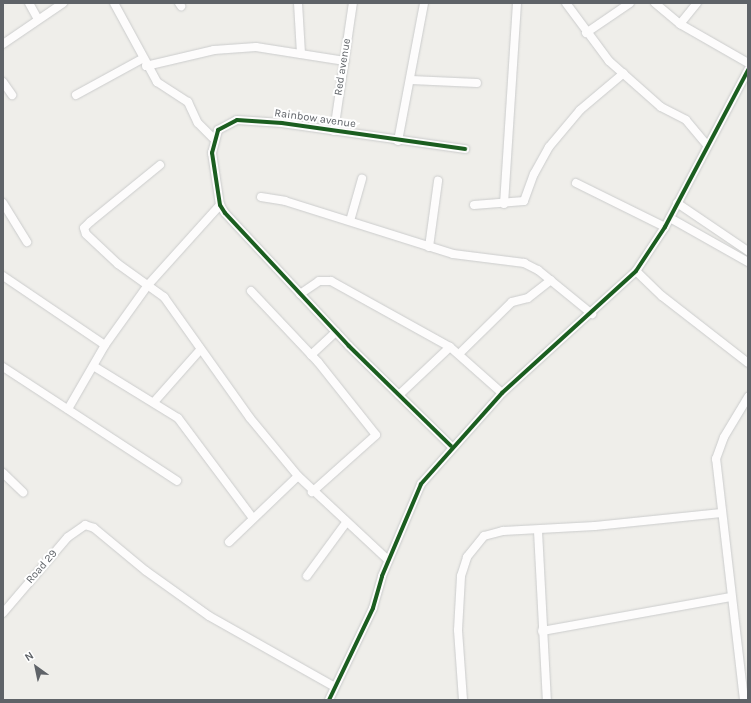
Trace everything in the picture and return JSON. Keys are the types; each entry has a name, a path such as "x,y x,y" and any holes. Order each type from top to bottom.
{"street":[{"path":"29,3 38,19"},
{"path":"3,44 63,3"},
{"path":"114,3 144,62 157,82 188,102 198,123 213,138 220,205 336,332 451,446"},
{"path":"298,3 301,54"},
{"name":"Red avenue","path":"334,131 353,3"},
{"path":"398,141 411,80 424,3"},
{"path":"504,204 517,3"},
{"path":"566,3 586,33 624,73 661,107 686,120 706,144"},
{"path":"586,33 630,3"},
{"path":"655,3 680,24 748,63"},
{"path":"680,24 697,3"},
{"path":"76,94 144,62 214,50 271,48 344,62"},
{"path":"329,700 333,686 373,608 388,560 421,484 451,446 502,393 592,314 636,271 665,227 706,144 748,70"},
{"path":"474,205 504,204 524,201 534,174 549,147 580,110 624,73"},
{"path":"411,80 477,83"},
{"path":"3,82 12,95"},
{"name":"Rainbow avenue","path":"213,138 224,125 237,120 334,131 465,149"},
{"path":"160,165 84,228 118,264 164,297 200,350 298,476 345,524 388,560"},
{"path":"350,221 362,179"},
{"path":"428,247 438,181"},
{"path":"576,183 665,227"},
{"path":"261,197 284,200 453,254 524,263 551,280 592,314"},
{"path":"3,203 27,242"},
{"path":"677,203 748,251"},
{"path":"68,409 95,367 105,345 148,285 220,205"},
{"path":"670,218 748,262"},
{"path":"636,271 662,296 748,363"},
{"path":"3,276 105,345"},
{"path":"459,354 512,302 528,298 551,280"},
{"path":"300,294 319,281 331,281 450,346 502,393"},
{"path":"251,291 311,355 376,435 312,492"},
{"path":"311,355 336,332"},
{"path":"399,395 450,346"},
{"path":"154,402 200,350"},
{"path":"3,367 177,481"},
{"path":"95,367 154,402 186,427 230,492 252,517"},
{"path":"748,397 724,437 716,459 743,700 748,700"},
{"path":"3,473 23,492"},
{"path":"229,542 252,517 298,476"},
{"path":"463,700 458,630 461,576 467,558 477,543 491,533 538,531 721,513"},
{"path":"307,576 345,524"},
{"name":"Road 29","path":"3,613 68,537 85,525 94,528 146,571 209,616 333,686"},
{"path":"538,531 542,631 547,700"},
{"path":"542,631 731,597"}],"cycle path":[{"path":"329,700 373,608 382,576 421,484 502,393 636,271 665,227 748,70"},
{"path":"451,446 349,346 225,213 220,205 212,153 218,130 237,120 282,123 465,149"}]}
